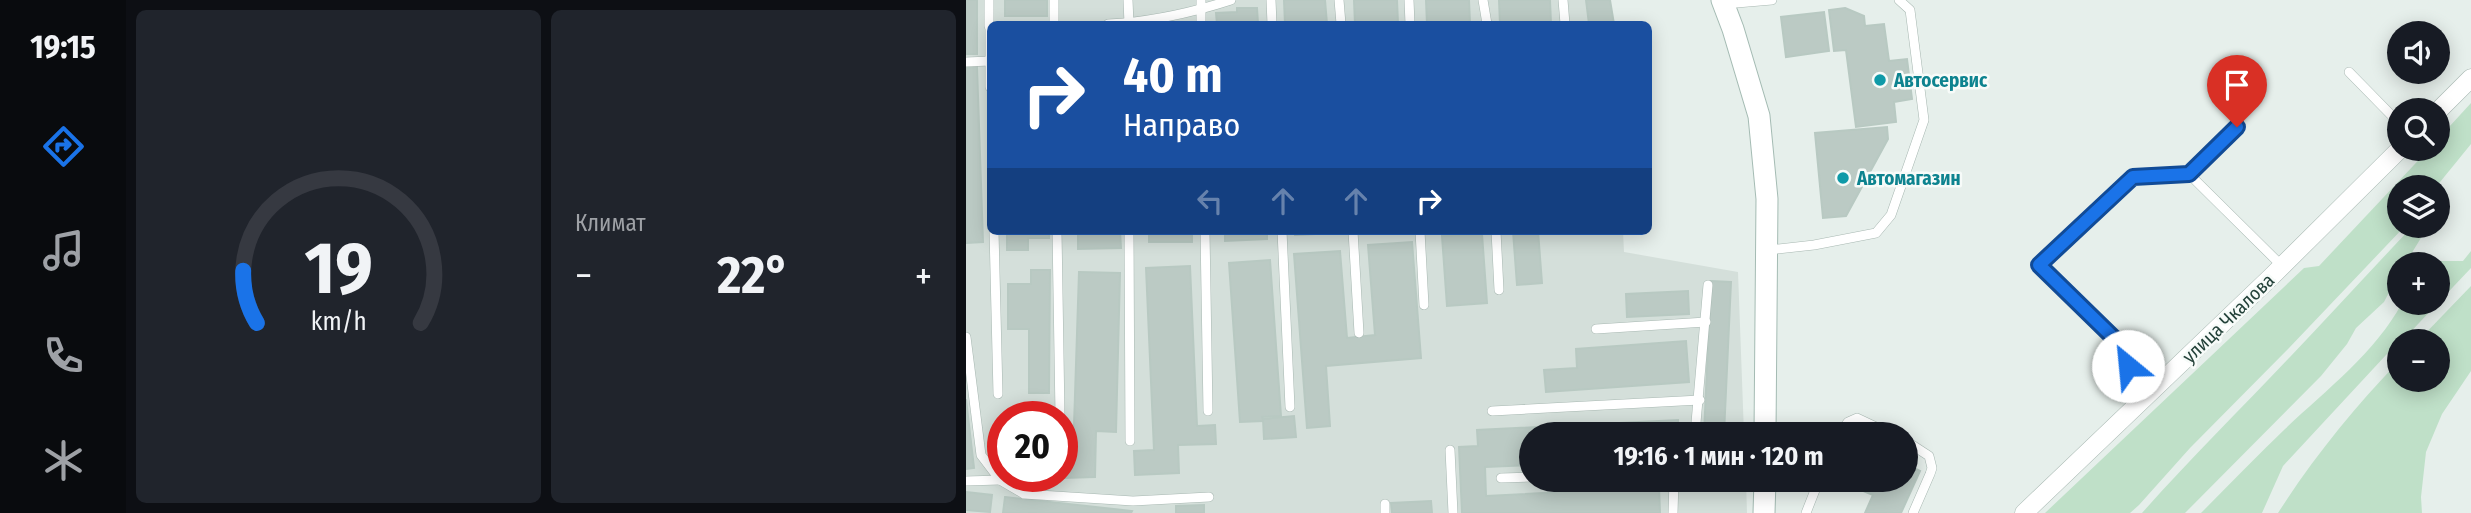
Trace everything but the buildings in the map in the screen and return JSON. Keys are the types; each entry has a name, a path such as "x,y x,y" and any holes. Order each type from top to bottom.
{"main road":[{"path":"1723,2 1759,116 1767,199 1765,422"},
{"path":"1764,513 1765,492"}],"street":[{"path":"2450,99 2471,78"},
{"name":"улица Чкалова","path":"2024,513 2388,161"}],"lane":[{"path":"989,0 990,21"},
{"path":"1054,0 1055,21"},
{"path":"1128,0 1129,21"},
{"path":"1140,21 1231,0"},
{"path":"1271,0 1272,21"},
{"path":"1339,0 1340,21"},
{"path":"1409,0 1410,21"},
{"path":"1483,0 1486,21"},
{"path":"1563,0 1565,21"},
{"path":"1723,2 1772,0"},
{"path":"1766,250 1814,245 1876,233 1891,215 1924,120 1910,10 1899,0"},
{"path":"966,62 987,61"},
{"path":"2349,72 2387,111"},
{"path":"2139,404 2123,347 2039,265 2133,177 2189,174 2237,127"},
{"path":"2189,174 2282,265"},
{"path":"994,235 998,394"},
{"path":"1058,235 1060,401"},
{"path":"1129,235 1130,441"},
{"path":"1205,235 1208,411"},
{"path":"1282,235 1290,407"},
{"path":"1353,235 1360,333"},
{"path":"1420,235 1424,305"},
{"path":"1496,235 1499,290"},
{"path":"1697,422 1708,285"},
{"path":"1596,329 1706,322"},
{"path":"966,337 981,455 987,463"},
{"path":"1492,411 1700,400"},
{"path":"1848,422 1857,418 1866,422"},
{"path":"1913,513 1932,468 1929,456 1918,449"},
{"path":"1450,450 1453,513"},
{"path":"1501,478 1519,477"},
{"path":"966,481 987,480"},
{"path":"1021,492 1133,501 1209,497"},
{"path":"1673,513 1674,492"},
{"path":"1806,513 1814,492"}],"shaded area":[{"path":"966,0 1605,0 1607,21 987,21 987,235 1623,235 1624,252 1738,272 1744,422 1519,422 1519,492 1746,492 1747,513 966,513"}],"green space":[{"path":"2471,103 2471,144 2446,175 2405,175 2418,161 2450,161 2450,126"},
{"path":"2387,194 2387,238 2394,238 2190,448 2139,505 2130,513 2045,513 2304,268 2319,266"},
{"path":"2402,238 2421,238 2412,252 2388,252"},
{"path":"2471,251 2471,268 2450,290 2450,261 2463,261"},
{"path":"2387,254 2387,296 2384,302 2356,328 2347,344 2321,376 2185,513 2142,513 2178,473"},
{"path":"2471,286 2471,371 2442,414 2426,452 2422,513 2278,513 2335,434 2387,374 2387,392 2450,392 2450,329 2430,329 2443,315 2450,315 2450,308"},
{"path":"2395,315 2427,315 2413,329 2387,329 2387,354 2283,466 2262,513 2201,513 2364,355"}],"place":[{"name":"Автосервис","path":"1880,80"},
{"name":"Автомагазин","path":"1843,178"}],"route":[{"path":"2128,366 2123,347 2039,265 2133,177 2189,174 2237,127"}]}
